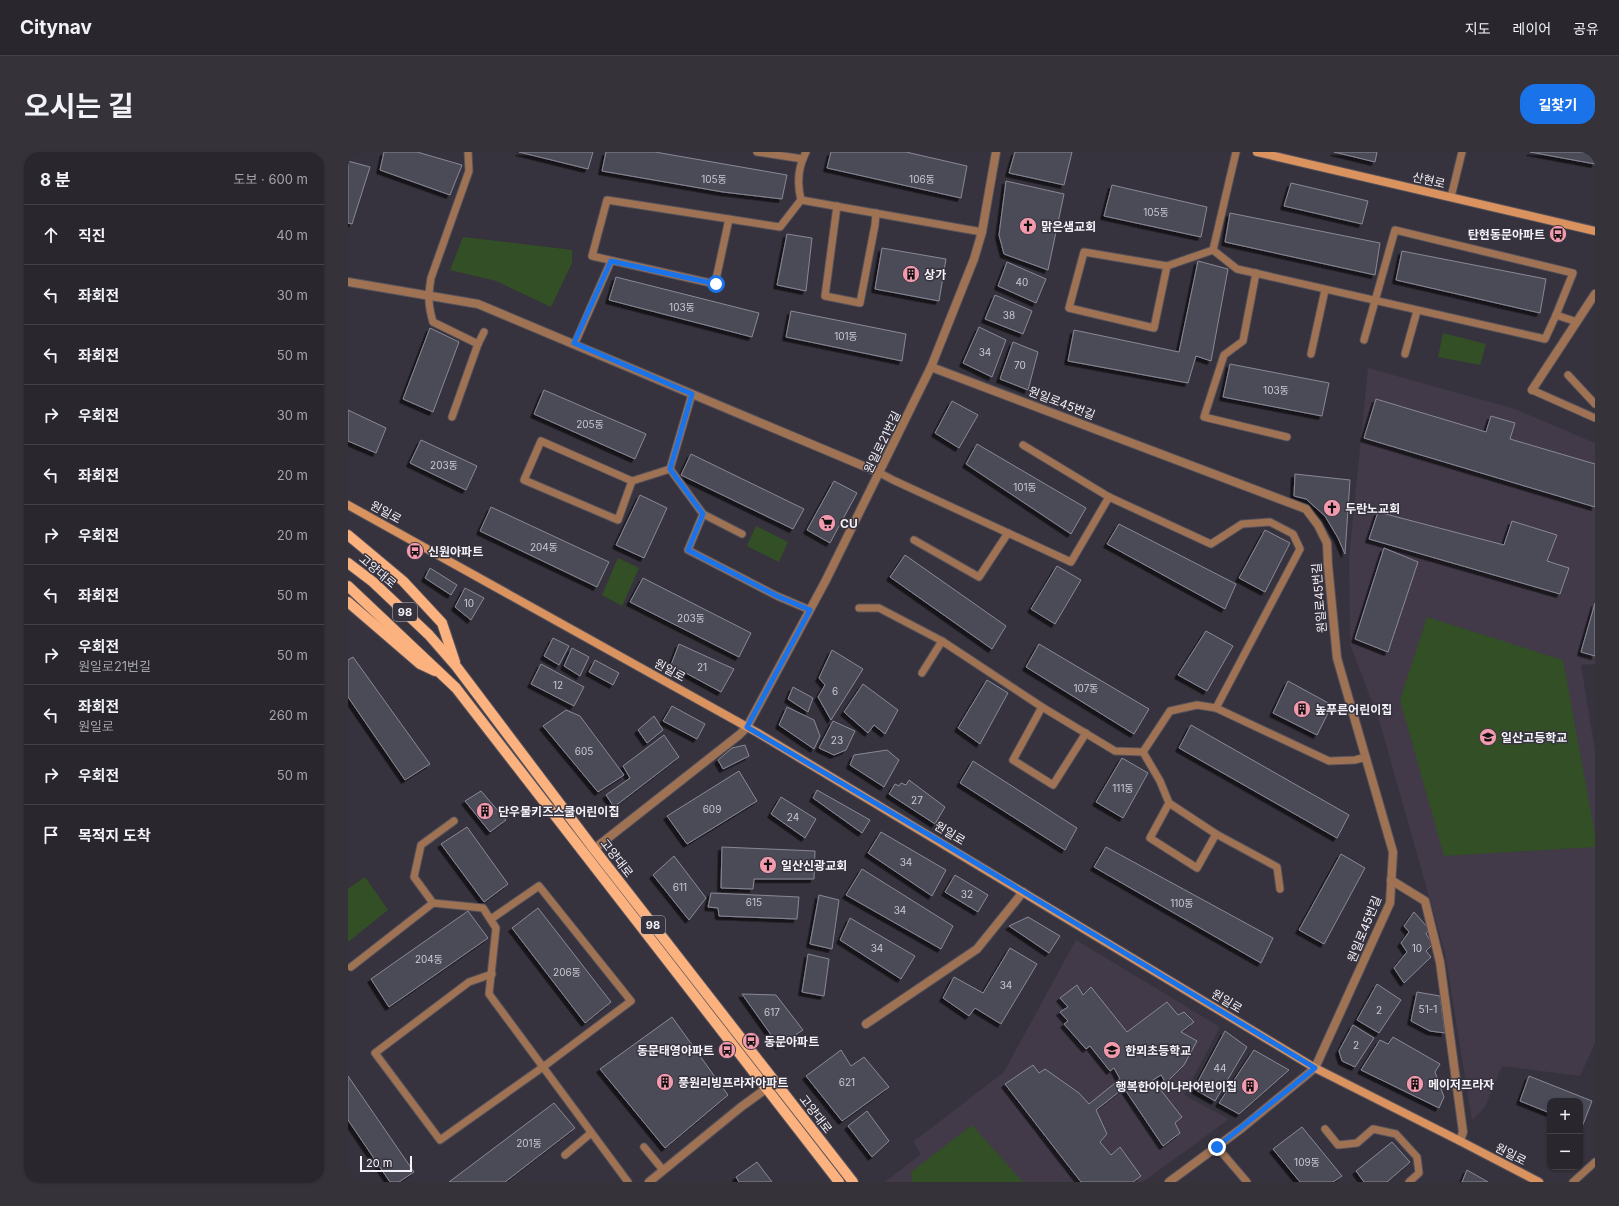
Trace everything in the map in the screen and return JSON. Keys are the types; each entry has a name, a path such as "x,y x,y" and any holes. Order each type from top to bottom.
{"main road":[{"path":"348,535 403,581 442,623 456,666"},
{"name":"고양대로","path":"348,563 373,582 429,635 456,666 770,1086 839,1182"},
{"name":"고양대로","path":"348,586 444,675 456,688 770,1086 853,1182"},
{"path":"348,602 420,664 444,675"}],"street":[{"name":"원일로21번길","path":"594,850 739,735 747,727 810,610 880,473 931,367 974,259 982,232 996,152"},
{"name":"산현로","path":"1257,152 1595,231"},
{"path":"348,282 478,304 574,343 880,473"},
{"path":"1532,390 1595,294"},
{"name":"원일로45번길","path":"931,367 1306,509 1318,525 1327,543 1337,658 1393,852 1390,903 1315,1068"},
{"name":"원일로","path":"348,505 747,727 1315,1068 1539,1182"},
{"path":"1391,880 1425,901 1440,962 1463,1132 1460,1141"},
{"path":"866,1024 977,949 1023,892"},
{"path":"1169,1182 1217,1147 1315,1068"},
{"path":"649,1182 770,1086"}],"lane":[{"path":"468,152 469,171 431,278 428,295 428,308 433,322 478,344"},
{"path":"756,152 803,159"},
{"path":"729,219 716,284 592,256 607,200 729,219 780,227 801,200 798,185 803,159 806,152"},
{"path":"1213,250 1236,152"},
{"path":"1451,197 1462,152"},
{"path":"801,200 982,232"},
{"path":"837,206 825,296 860,303 876,213"},
{"path":"1213,250 1236,269 1374,302 1545,339 1573,273 1395,230 1374,302 1364,340"},
{"path":"1167,266 1154,328 1070,308 1084,252 1167,266 1213,250"},
{"path":"574,343 611,261"},
{"path":"1256,273 1243,342 1224,355 1204,417 1287,437"},
{"path":"1311,354 1325,290"},
{"path":"1405,354 1417,311"},
{"path":"1556,316 1577,322"},
{"path":"452,417 478,344 484,332"},
{"path":"1568,375 1595,404"},
{"path":"1532,390 1595,418"},
{"path":"670,469 692,394"},
{"path":"632,481 618,520 524,480 541,441 632,481 670,469"},
{"path":"1023,445 1109,497 1211,544 1242,524 1270,522 1293,534 1300,549 1216,708"},
{"path":"670,469 703,514 742,534"},
{"path":"880,473 1071,562 1109,497"},
{"path":"703,514 688,550 777,596 810,610"},
{"path":"914,540 979,577 1008,533"},
{"path":"859,608 879,608 942,642 1042,707 1115,751 1142,752"},
{"path":"922,673 942,642"},
{"path":"1142,752 1170,711 1197,705 1216,708 1329,760 1355,760 1366,758"},
{"path":"1042,707 1013,760 1053,785 1086,734"},
{"path":"1142,752 1160,781 1169,803 1216,834 1277,867 1280,889"},
{"path":"1169,803 1150,838 1197,868 1216,834"},
{"path":"433,903 414,876 421,845 454,822"},
{"path":"491,919 539,886 631,1001 543,1067 440,1140 375,1053 469,982 492,974"},
{"path":"351,967 433,903 483,908 496,928 489,994 628,1182"},
{"path":"1325,1129 1338,1145 1357,1143 1373,1129 1396,1134 1418,1157 1419,1173 1409,1182"},
{"path":"565,1155 591,1133"},
{"path":"644,1147 663,1170"},
{"path":"1217,1147 1248,1182"},
{"path":"1573,1182 1595,1162"}],"shaded area":[{"name":"일산고등학교","path":"1368,368 1515,409 1595,443 1595,664 1581,665 1595,751 1595,1043 1580,1076 1502,1066 1485,1107 1472,1120 1445,953 1380,723 1350,644 1349,559"},
{"name":"한뫼초등학교","path":"1076,940 1220,1027 1184,1095 1229,1119 1143,1182 885,1182 921,1154 913,1142 1004,1072"}],"green space":[{"path":"463,237 572,250 572,263 551,307 496,281 450,270"},
{"path":"1443,333 1486,344 1480,365 1438,357"},
{"path":"756,526 788,542 779,562 747,546"},
{"path":"618,558 639,568 622,606 602,595"},
{"path":"1427,617 1563,660 1595,834 1595,847 1444,856 1400,700"},
{"path":"365,877 388,910 348,942 348,889"},
{"path":"972,1125 1023,1182 912,1182 911,1172"}],"building":[{"path":"384,152 417,152 462,165 450,195 380,170"},
{"path":"519,152 593,152 588,169"},
{"path":"606,152 655,152 787,175 782,199 723,192 602,171"},
{"path":"831,152 906,152 967,166 961,198 827,168"},
{"path":"1015,152 1072,152 1064,185 1009,173"},
{"path":"1334,152 1377,152 1375,162"},
{"path":"1530,152 1595,152 1595,164"},
{"path":"348,161 370,167 352,224 348,223"},
{"path":"1006,181 1064,194 1048,270 1004,254 999,235"},
{"path":"1291,183 1368,201 1362,224 1284,206"},
{"path":"1112,185 1207,207 1201,237 1104,216"},
{"path":"1230,213 1380,243 1375,275 1225,242"},
{"path":"787,234 812,238 806,291 777,285"},
{"name":"상가","path":"882,248 946,259 939,301 875,289"},
{"path":"1402,251 1546,279 1540,313 1396,280"},
{"path":"1198,261 1228,269 1211,361 1196,356 1188,383 1068,361 1074,330 1179,352"},
{"path":"1007,262 1046,279 1036,303 998,286"},
{"path":"616,277 759,313 752,337 609,300"},
{"path":"995,295 1032,311 1023,334 985,319"},
{"path":"791,311 906,334 902,361 786,337"},
{"path":"979,327 1006,340 992,377 963,363"},
{"path":"430,328 459,342 433,412 403,399"},
{"path":"1013,342 1038,352 1028,390 1000,379"},
{"path":"1230,364 1329,383 1322,416 1223,397"},
{"path":"544,390 646,434 635,459 534,414"},
{"path":"1376,399 1486,432 1491,416 1515,423 1510,439 1595,464 1595,507 1364,438"},
{"path":"952,401 978,415 959,448 935,433"},
{"path":"348,410 386,428 376,453 348,441"},
{"path":"421,440 477,466 466,490 410,463"},
{"path":"977,444 1086,508 1071,534 966,464"},
{"path":"691,454 804,509 793,529 681,475"},
{"name":"두란노교회","path":"1295,474 1350,480 1345,554 1338,538 1325,516 1306,499 1294,496"},
{"path":"834,481 857,493 830,543 807,530"},
{"path":"640,495 667,508 644,558 616,545"},
{"path":"491,507 609,562 597,587 480,531"},
{"path":"1378,512 1504,545 1512,521 1557,535 1547,561 1569,568 1560,594 1369,539"},
{"path":"1119,524 1236,584 1225,609 1107,544"},
{"path":"1265,530 1290,543 1265,592 1239,578"},
{"path":"1384,548 1418,562 1388,652 1355,639"},
{"path":"905,555 1006,626 992,649 890,577"},
{"path":"1057,566 1081,580 1055,624 1031,609"},
{"path":"430,568 457,585 451,595 425,578"},
{"path":"643,578 751,633 739,657 630,602"},
{"path":"465,588 484,598 471,620 455,607"},
{"path":"1595,603 1595,656 1581,652"},
{"path":"1206,631 1233,646 1207,691 1178,675"},
{"path":"553,638 569,646 559,665 544,656"},
{"path":"679,644 734,669 721,692 671,665"},
{"path":"1039,644 1149,709 1134,734 1026,667"},
{"path":"572,648 589,657 580,676 564,666"},
{"path":"832,650 863,669 831,720 818,697 825,685 819,678"},
{"path":"353,657 430,764 405,780 348,697 348,660"},
{"path":"595,660 619,673 613,685 589,672"},
{"path":"541,664 584,687 574,706 531,684"},
{"path":"987,680 1008,693 980,744 958,728"},
{"name":"높푸른어린이집","path":"1288,681 1332,705 1317,735 1273,713"},
{"path":"863,684 898,710 885,734 874,725 868,733 844,712"},
{"path":"793,687 813,698 808,712 788,699"},
{"path":"672,706 705,724 697,739 663,721"},
{"path":"787,707 814,720 820,736 814,749 779,725"},
{"path":"566,710 580,716 624,775 598,792 543,726"},
{"path":"654,716 663,730 647,743 638,730"},
{"path":"833,721 855,731 846,750 834,755 819,748"},
{"path":"1191,725 1349,815 1337,838 1179,748"},
{"path":"664,735 679,757 614,807 606,795 630,778 623,766"},
{"path":"745,745 749,756 723,769 718,760 732,748"},
{"path":"887,750 899,760 884,787 850,765 854,755"},
{"path":"1122,758 1148,773 1123,818 1096,802"},
{"path":"973,761 1077,828 1065,850 960,783"},
{"path":"739,771 757,801 687,844 667,816"},
{"path":"909,780 945,807 935,824 889,794 895,784 899,786 901,783 906,785"},
{"path":"817,790 870,820 862,833 813,798"},
{"name":"단우물키즈스쿨어린이집","path":"481,791 506,820 490,832 465,801"},
{"path":"781,797 816,819 805,838 771,814"},
{"path":"467,827 508,884 484,902 441,844"},
{"path":"881,832 946,870 932,896 868,853"},
{"name":"일산신광교회","path":"722,847 815,851 814,879 754,879 753,889 721,888"},
{"path":"1106,847 1273,938 1261,963 1094,867"},
{"path":"1341,854 1365,868 1324,944 1299,930"},
{"path":"674,856 706,898 689,920 653,875"},
{"path":"862,869 953,926 941,949 846,895"},
{"path":"955,875 988,895 978,912 945,892"},
{"path":"711,893 799,897 797,919 719,916 718,908 708,907"},
{"path":"819,895 839,900 832,949 810,944"},
{"path":"538,908 611,1002 585,1023 512,928"},
{"path":"468,911 488,938 389,1007 371,979"},
{"path":"1414,912 1429,929 1426,934 1433,944 1426,951 1431,957 1404,983 1394,968 1407,952 1401,943 1409,932 1404,926"},
{"path":"1028,917 1060,936 1049,953 1009,926"},
{"path":"850,918 915,956 901,979 840,940"},
{"path":"1010,948 1037,964 1001,1024 975,1008 969,1016 943,998 954,977 983,993"},
{"path":"808,954 829,959 824,996 802,992"},
{"path":"1377,984 1401,1000 1379,1033 1357,1020"},
{"path":"1077,985 1083,995 1091,987 1127,1032 1167,1002 1178,1015 1184,1012 1194,1022 1181,1032 1197,1041 1184,1065 1166,1083 1161,1075 1153,1080 1182,1117 1175,1123 1180,1133 1163,1146 1124,1088 1096,1110 1107,1134 1100,1142 1111,1155 1120,1147 1141,1176 1133,1182 1081,1182 1005,1084 1033,1065 1039,1073 1045,1069 1079,1093 1089,1104 1120,1079 1114,1068 1110,1071 1090,1046 1086,1049 1064,1024 1068,1021 1060,1012 1068,1007 1060,998"},
{"path":"1417,992 1440,996 1445,1033 1430,1031 1411,1021"},
{"path":"742,994 776,995 803,1030 779,1046"},
{"name":"풍원리빙프라자아파트","path":"672,1017 728,1095 665,1148 600,1069"},
{"path":"1353,1025 1374,1038 1355,1067 1342,1061 1339,1051"},
{"path":"1225,1031 1247,1047 1215,1101 1194,1089"},
{"name":"메이저프라자","path":"1393,1037 1440,1064 1435,1072 1444,1097 1439,1108 1361,1070 1380,1040 1388,1044"},
{"path":"841,1050 851,1066 864,1057 889,1087 842,1121 806,1076"},
{"name":"행복한아이나라어린이집","path":"1254,1050 1289,1070 1239,1114 1219,1103"},
{"path":"348,1076 414,1172 399,1182 390,1182 348,1120"},
{"path":"1529,1076 1592,1101 1583,1124 1583,1098 1547,1098 1547,1112 1520,1101"},
{"path":"554,1103 575,1128 505,1182 449,1182"},
{"path":"867,1111 889,1141 872,1157 848,1126"},
{"path":"1302,1127 1342,1176 1333,1182 1300,1182 1273,1149"},
{"path":"1392,1142 1410,1162 1387,1182 1364,1182 1356,1171"},
{"path":"757,1162 772,1182 739,1182 736,1177"},
{"path":"1467,1170 1488,1182 1462,1182"}],"place":[{"name":"맑은샘교회","path":"1028,226"},
{"name":"탄현동문아파트","path":"1558,234"},
{"name":"상가","path":"911,274"},
{"name":"두란노교회","path":"1332,508"},
{"name":"CU","path":"827,523"},
{"name":"신원아파트","path":"415,551"},
{"name":"높푸른어린이집","path":"1302,709"},
{"name":"일산고등학교","path":"1488,737"},
{"name":"단우물키즈스쿨어린이집","path":"485,811"},
{"name":"일산신광교회","path":"768,865"},
{"name":"동문아파트","path":"751,1041"},
{"name":"동문태영아파트","path":"727,1050"},
{"name":"한뫼초등학교","path":"1112,1050"},
{"name":"풍원리빙프라자아파트","path":"665,1082"},
{"name":"메이저프라자","path":"1415,1084"},
{"name":"행복한아이나라어린이집","path":"1250,1086"}],"route":[{"path":"716,284 611,261 574,343 692,394 670,469 703,514 688,550 777,596 810,610 747,727 941,842 1315,1068 1217,1147"}]}
